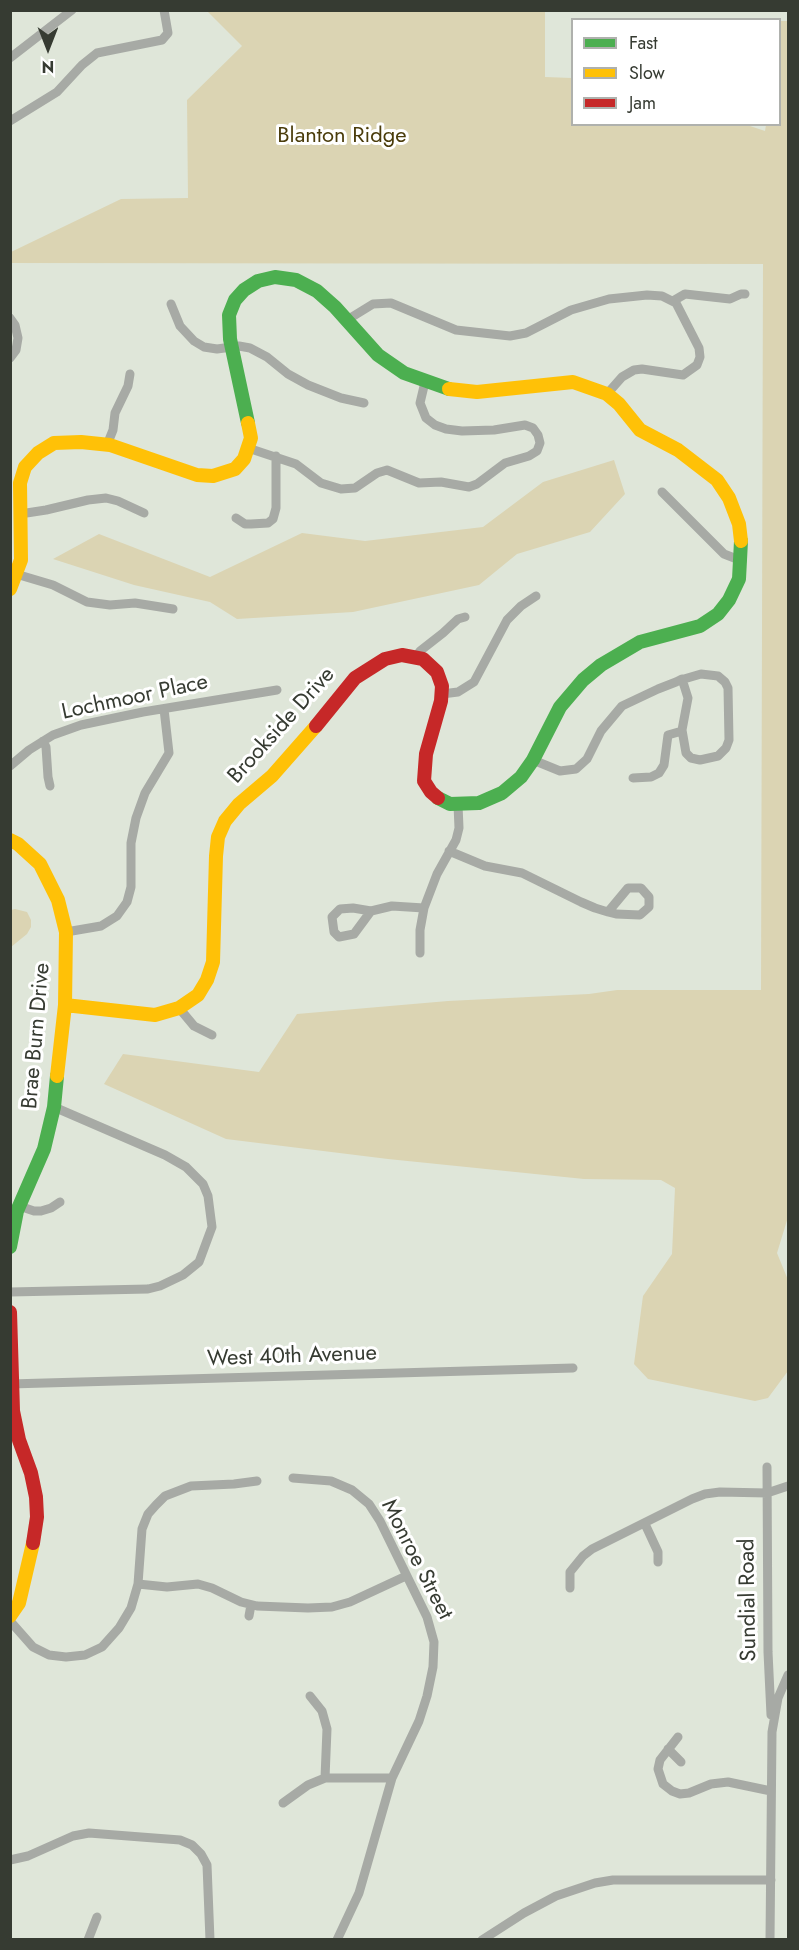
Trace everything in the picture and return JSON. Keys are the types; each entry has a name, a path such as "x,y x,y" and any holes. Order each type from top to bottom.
{"street":[{"path":"10,58 72,10"},
{"path":"10,121 57,92 81,65 97,53 166,38 168,29 164,10"},
{"path":"10,589 21,560 20,483 25,466 38,453 54,443 107,445 137,453 197,475 213,476 235,469 244,459 251,438 228,325 233,304 249,286 269,278 290,278 308,286 325,298 378,355 399,370 425,382 452,390 477,392 573,382 607,394 620,404 640,430 678,450 717,480 729,498 739,524 742,561 735,590 723,609 700,626 660,636 629,648 601,665 583,680 560,707 533,760 521,777 502,793 479,803 458,805 439,799 424,781 426,754 442,694 442,686 437,672 423,659 415,658 420,651 458,619 465,617"},
{"path":"673,301 685,294 730,299 745,294"},
{"path":"347,320 373,304 387,303 399,305 456,330 510,336 526,333 571,310 596,302 647,295 662,296 673,301 696,341 700,353 697,365 683,375 647,369 634,370 622,377 607,394"},
{"path":"171,304 180,326 199,345 211,349 244,347 256,350 295,379 341,398 364,404"},
{"path":"10,318 15,325 18,338 16,350 10,358"},
{"path":"107,445 113,430 115,413 128,386 130,374"},
{"path":"248,448 296,464 327,486 347,489 361,485 381,470 393,472 419,483 441,482 469,487 477,484 505,463 529,456 537,451 540,443 538,435 533,428 525,424 495,430 468,431 453,431 435,425 426,418 420,403 420,395 425,382"},
{"path":"236,518 251,525 268,523 273,519 276,508 276,456"},
{"path":"662,492 724,554 742,561"},
{"path":"20,514 106,498 144,513"},
{"path":"16,574 53,585 78,598 94,603 110,605 135,603 173,609"},
{"path":"442,694 458,692 474,682 507,620 521,606 536,596"},
{"name":"Brookside Drive","path":"65,1005 155,1015 179,1008 198,994 211,971 215,941 216,856 218,837 225,821 239,804 272,776 308,737 355,678 385,659 402,656 415,658"},
{"path":"533,760 560,771 576,769 587,759 601,731 618,710 636,698 682,679 707,674 718,676 725,682 729,692 729,740 726,748 717,756 696,760 686,753 682,731 688,694 682,679"},
{"name":"Lochmoor Place","path":"10,766 29,750 53,735 81,725 277,690"},
{"path":"66,932 101,926 117,916 127,902 131,887 131,843 138,812 145,793 169,753 164,709"},
{"path":"633,778 651,777 659,773 664,765 668,735 682,731"},
{"path":"43,741 46,747 50,786"},
{"path":"420,953 420,930 424,908 456,840 459,828 458,805"},
{"name":"Brae Burn Drive","path":"10,840 18,844 40,864 58,900 66,932 65,1005 54,1107 44,1149 20,1206 10,1247"},
{"path":"449,851 485,866 522,873 581,902 608,912"},
{"path":"371,911 392,906 424,908"},
{"path":"179,1008 194,1026 212,1035"},
{"path":"10,1292 148,1289 160,1286 183,1275 199,1262 212,1227 208,1196 202,1184 186,1167 165,1155 54,1107"},
{"path":"20,1206 41,1211 60,1202"},
{"path":"10,1312 11,1384 16,1426 31,1473 37,1517 26,1583 19,1603 10,1616"},
{"name":"West 40th Avenue","path":"11,1384 573,1368"},
{"name":"Sundial Road","path":"767,1467 768,1652 772,1732"},
{"name":"Monroe Street","path":"293,1478 331,1481 352,1490 369,1504 380,1521 430,1626 434,1642 433,1667 419,1721 392,1778 359,1893 337,1940"},
{"path":"10,1622 33,1647 50,1655 66,1658 85,1655 102,1647 119,1628 130,1608 138,1584 142,1529 148,1514 165,1496 177,1490 191,1486 234,1485 257,1481"},
{"path":"570,1588 570,1572 583,1556 705,1494 768,1493 789,1486"},
{"path":"645,1524 658,1552 658,1562"},
{"path":"138,1584 167,1587 198,1584 251,1605 279,1608 332,1607 350,1602 406,1576"},
{"path":"249,1616 251,1605"},
{"path":"770,1940 772,1732 778,1698 789,1675"},
{"path":"310,1696 322,1711 327,1729 325,1778"},
{"path":"678,1737 659,1764 658,1773 663,1784 672,1791 680,1794 689,1793 711,1784 728,1782 771,1791"},
{"path":"668,1749 681,1762"},
{"path":"283,1803 308,1785 325,1778 392,1778"},
{"path":"10,1860 28,1856 73,1836 89,1833 180,1840 192,1845 207,1865 210,1940"},
{"path":"482,1940 556,1896 595,1883 613,1880 771,1880"},
{"path":"88,1940 97,1917"}],"green space":[{"name":"Blanton Ridge","path":"207,11 545,11 545,77 571,78 571,126 750,126 765,131 766,126 781,126 781,21 788,21 788,1217 777,1253 788,1280 788,1371 768,1398 755,1401 648,1379 634,1364 643,1296 672,1254 675,1188 661,1180 584,1179 388,1159 226,1139 104,1084 123,1054 259,1072 297,1014 448,1001 589,994 617,990 761,990 763,264 11,263 11,252 121,199 188,198 187,100 242,46"},
{"path":"614,460 625,494 590,532 517,554 479,585 353,612 237,619 210,602 134,585 53,559 99,534 210,577 302,533 365,541 483,527 543,482"},
{"path":"11,910 27,912 31,920 31,927 27,934 11,947"}],"traffic: fast":[{"path":"248,423 230,339 229,315 235,300 244,290 258,281 275,277 296,280 317,291 335,307 378,355 404,373 449,389"},
{"path":"438,798 450,804 479,803 502,793 521,777 533,760 560,707 583,680 601,665 640,642 700,626 718,614 729,600 739,579 741,541"},
{"path":"10,1247 17,1211 44,1149 54,1107 57,1076"}],"traffic: slow":[{"path":"449,389 477,392 573,382 607,394 619,404 640,430 678,450 717,480 729,498 739,524 741,541"},
{"path":"10,589 21,560 20,483 25,467 38,453 54,443 81,442 110,445 197,475 213,476 235,469 244,459 251,438 248,423"},
{"path":"65,1005 155,1015 179,1008 198,995 207,980 213,962 216,856 218,837 225,821 239,804 272,776 316,726"},
{"path":"10,840 18,844 40,864 58,900 66,932 65,1005 57,1076"},
{"path":"10,1616 19,1603 33,1543"}],"traffic: jam":[{"path":"316,726 355,678 385,659 402,655 423,659 437,672 442,686 441,701 426,754 424,781 438,798"},
{"path":"10,1312 13,1411 36,1497 37,1517 33,1543"}]}
